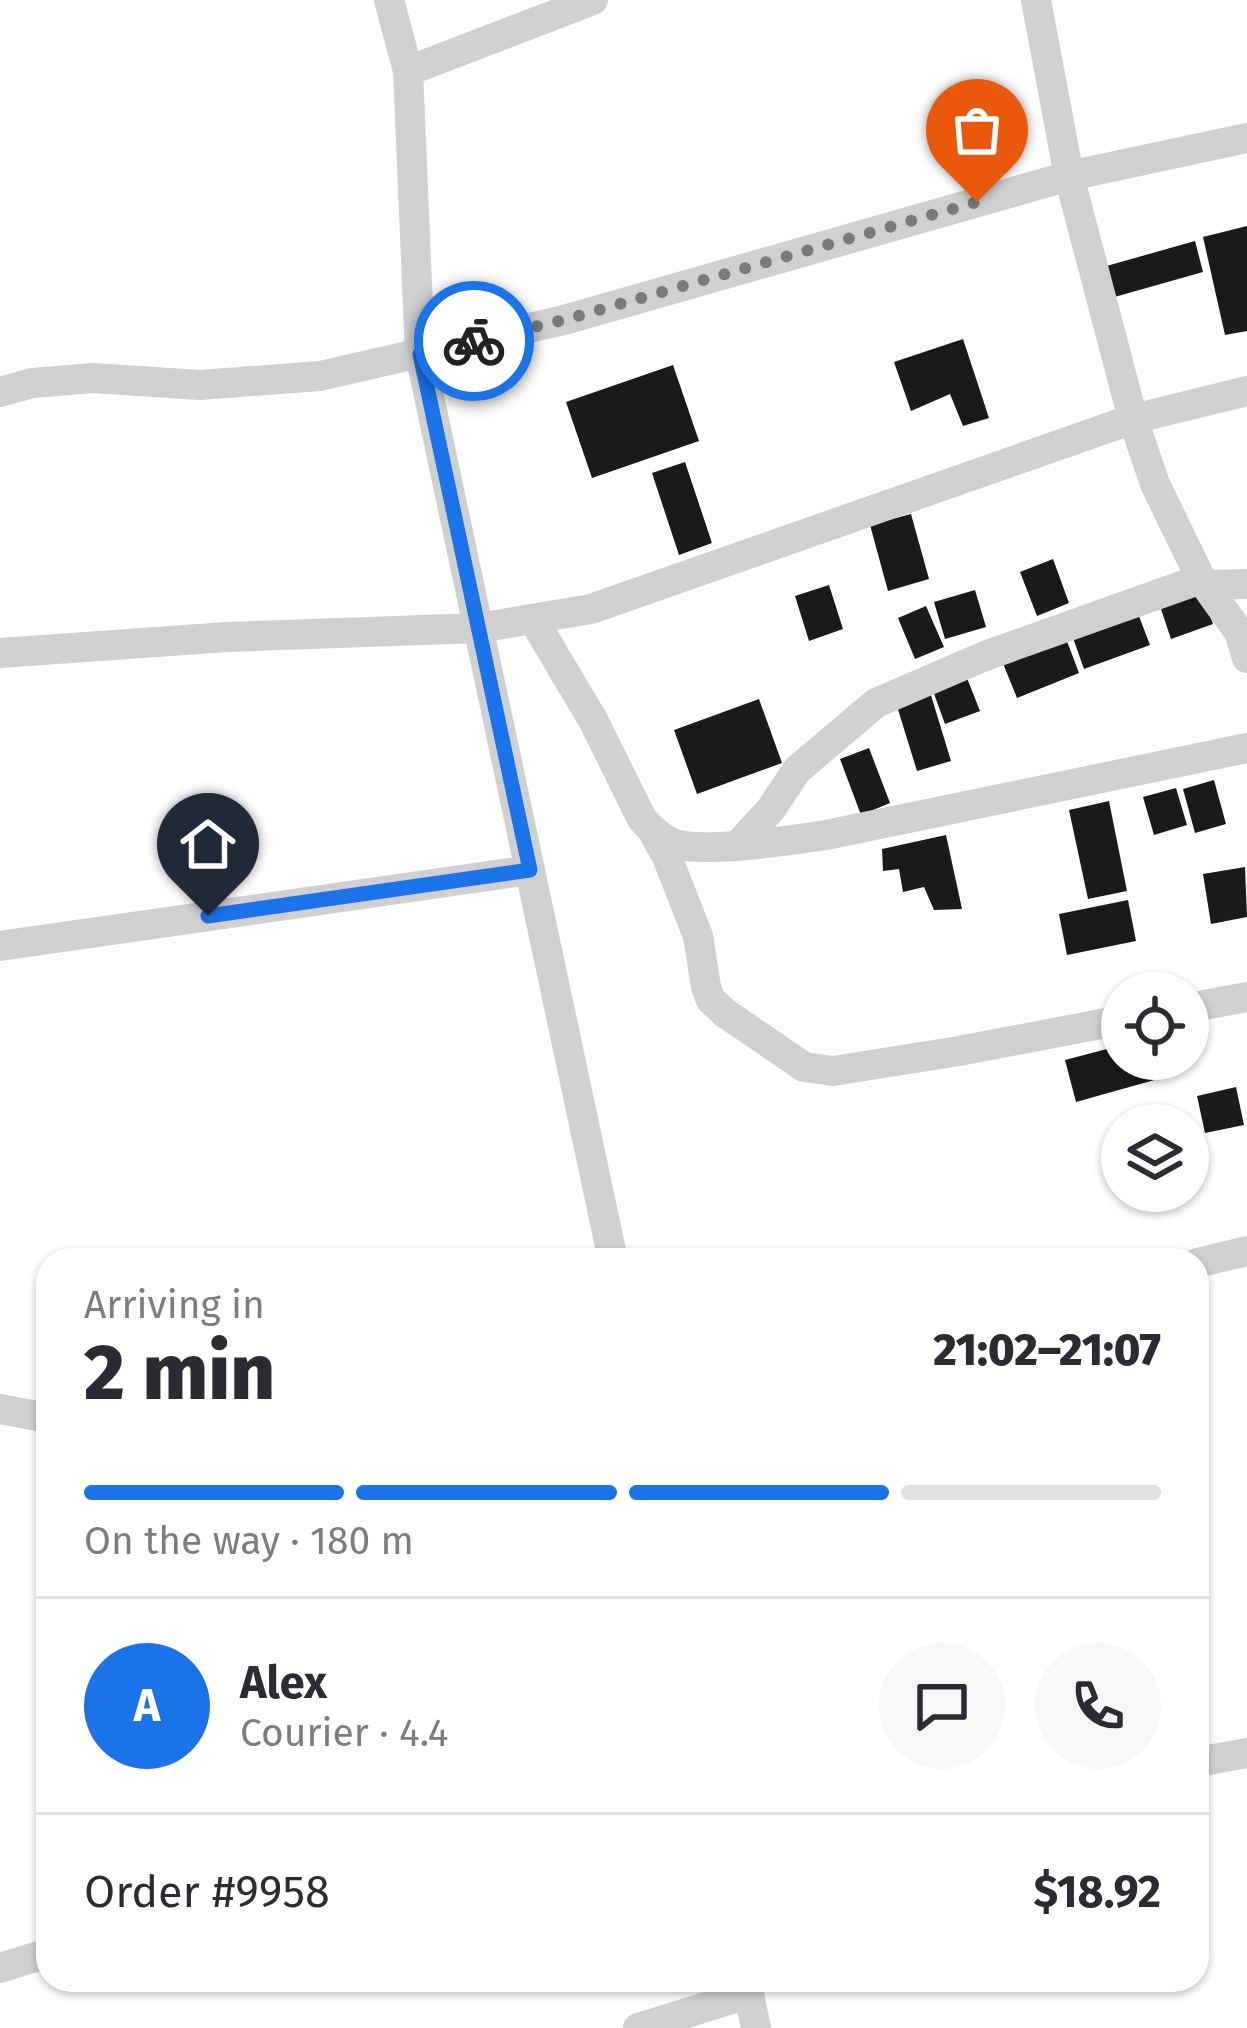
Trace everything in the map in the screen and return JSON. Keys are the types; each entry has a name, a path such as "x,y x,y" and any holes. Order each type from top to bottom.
{"street":[{"path":"389,0 407,71 420,354 610,1248"},
{"path":"407,71 592,0"},
{"path":"1036,0 1069,176 1133,419 1155,484 1203,582 1239,632 1247,658"},
{"path":"0,392 32,383 93,378 200,385 320,376 564,320 1069,176 1247,138"},
{"path":"0,653 227,637 479,628 591,609 1133,419 1247,391"},
{"path":"739,844 797,770 876,703 985,656 1203,582 1247,584"},
{"path":"533,619 667,857 698,936 710,1000 725,1013 803,1067 833,1070 1101,1024"},
{"path":"653,832 688,848 826,835 1247,748"},
{"path":"0,946 530,870"},
{"path":"1209,1004 1247,997"},
{"path":"1209,1260 1247,1251"},
{"path":"0,1409 36,1416"},
{"path":"1209,1760 1247,1753"},
{"path":"0,1968 36,1957"},
{"path":"638,2028 734,1992"},
{"path":"748,1992 756,2028"}],"building":[{"path":"1247,226 1247,331 1225,335 1203,237"},
{"path":"1195,241 1203,272 1111,298 1103,267"},
{"path":"963,339 989,418 963,426 950,394 911,411 894,362"},
{"path":"673,365 699,441 592,478 566,402"},
{"path":"685,462 712,543 679,555 652,473"},
{"path":"911,514 929,579 888,591 870,525"},
{"path":"1053,559 1069,603 1037,616 1020,572"},
{"path":"829,585 843,629 809,641 795,596"},
{"path":"1201,589 1213,624 1171,639 1159,603"},
{"path":"975,590 986,627 945,639 934,602"},
{"path":"926,606 944,647 915,659 898,618"},
{"path":"1137,611 1150,645 1084,669 1072,635"},
{"path":"1065,636 1079,673 1017,698 1002,661"},
{"path":"967,678 980,711 945,724 933,691"},
{"path":"930,692 951,761 917,771 896,703"},
{"path":"759,699 782,763 697,794 674,730"},
{"path":"869,748 890,803 861,815 840,759"},
{"path":"1214,780 1226,824 1195,833 1183,789"},
{"path":"1176,788 1187,825 1154,835 1143,797"},
{"path":"1109,801 1127,891 1088,899 1069,810"},
{"path":"946,835 962,909 934,910 924,887 903,892 899,869 883,871 882,849"},
{"path":"1245,867 1247,917 1211,924 1203,874"},
{"path":"1128,900 1136,941 1067,955 1059,914"},
{"path":"1101,1051 1101,1080 1154,1080 1076,1102 1065,1060"},
{"path":"1236,1087 1244,1125 1209,1132 1209,1104 1199,1104 1197,1096"}],"way so far":[{"path":"474,341 564,320 977,202"}],"route":[{"path":"208,916 530,870 420,354 474,341"}]}
